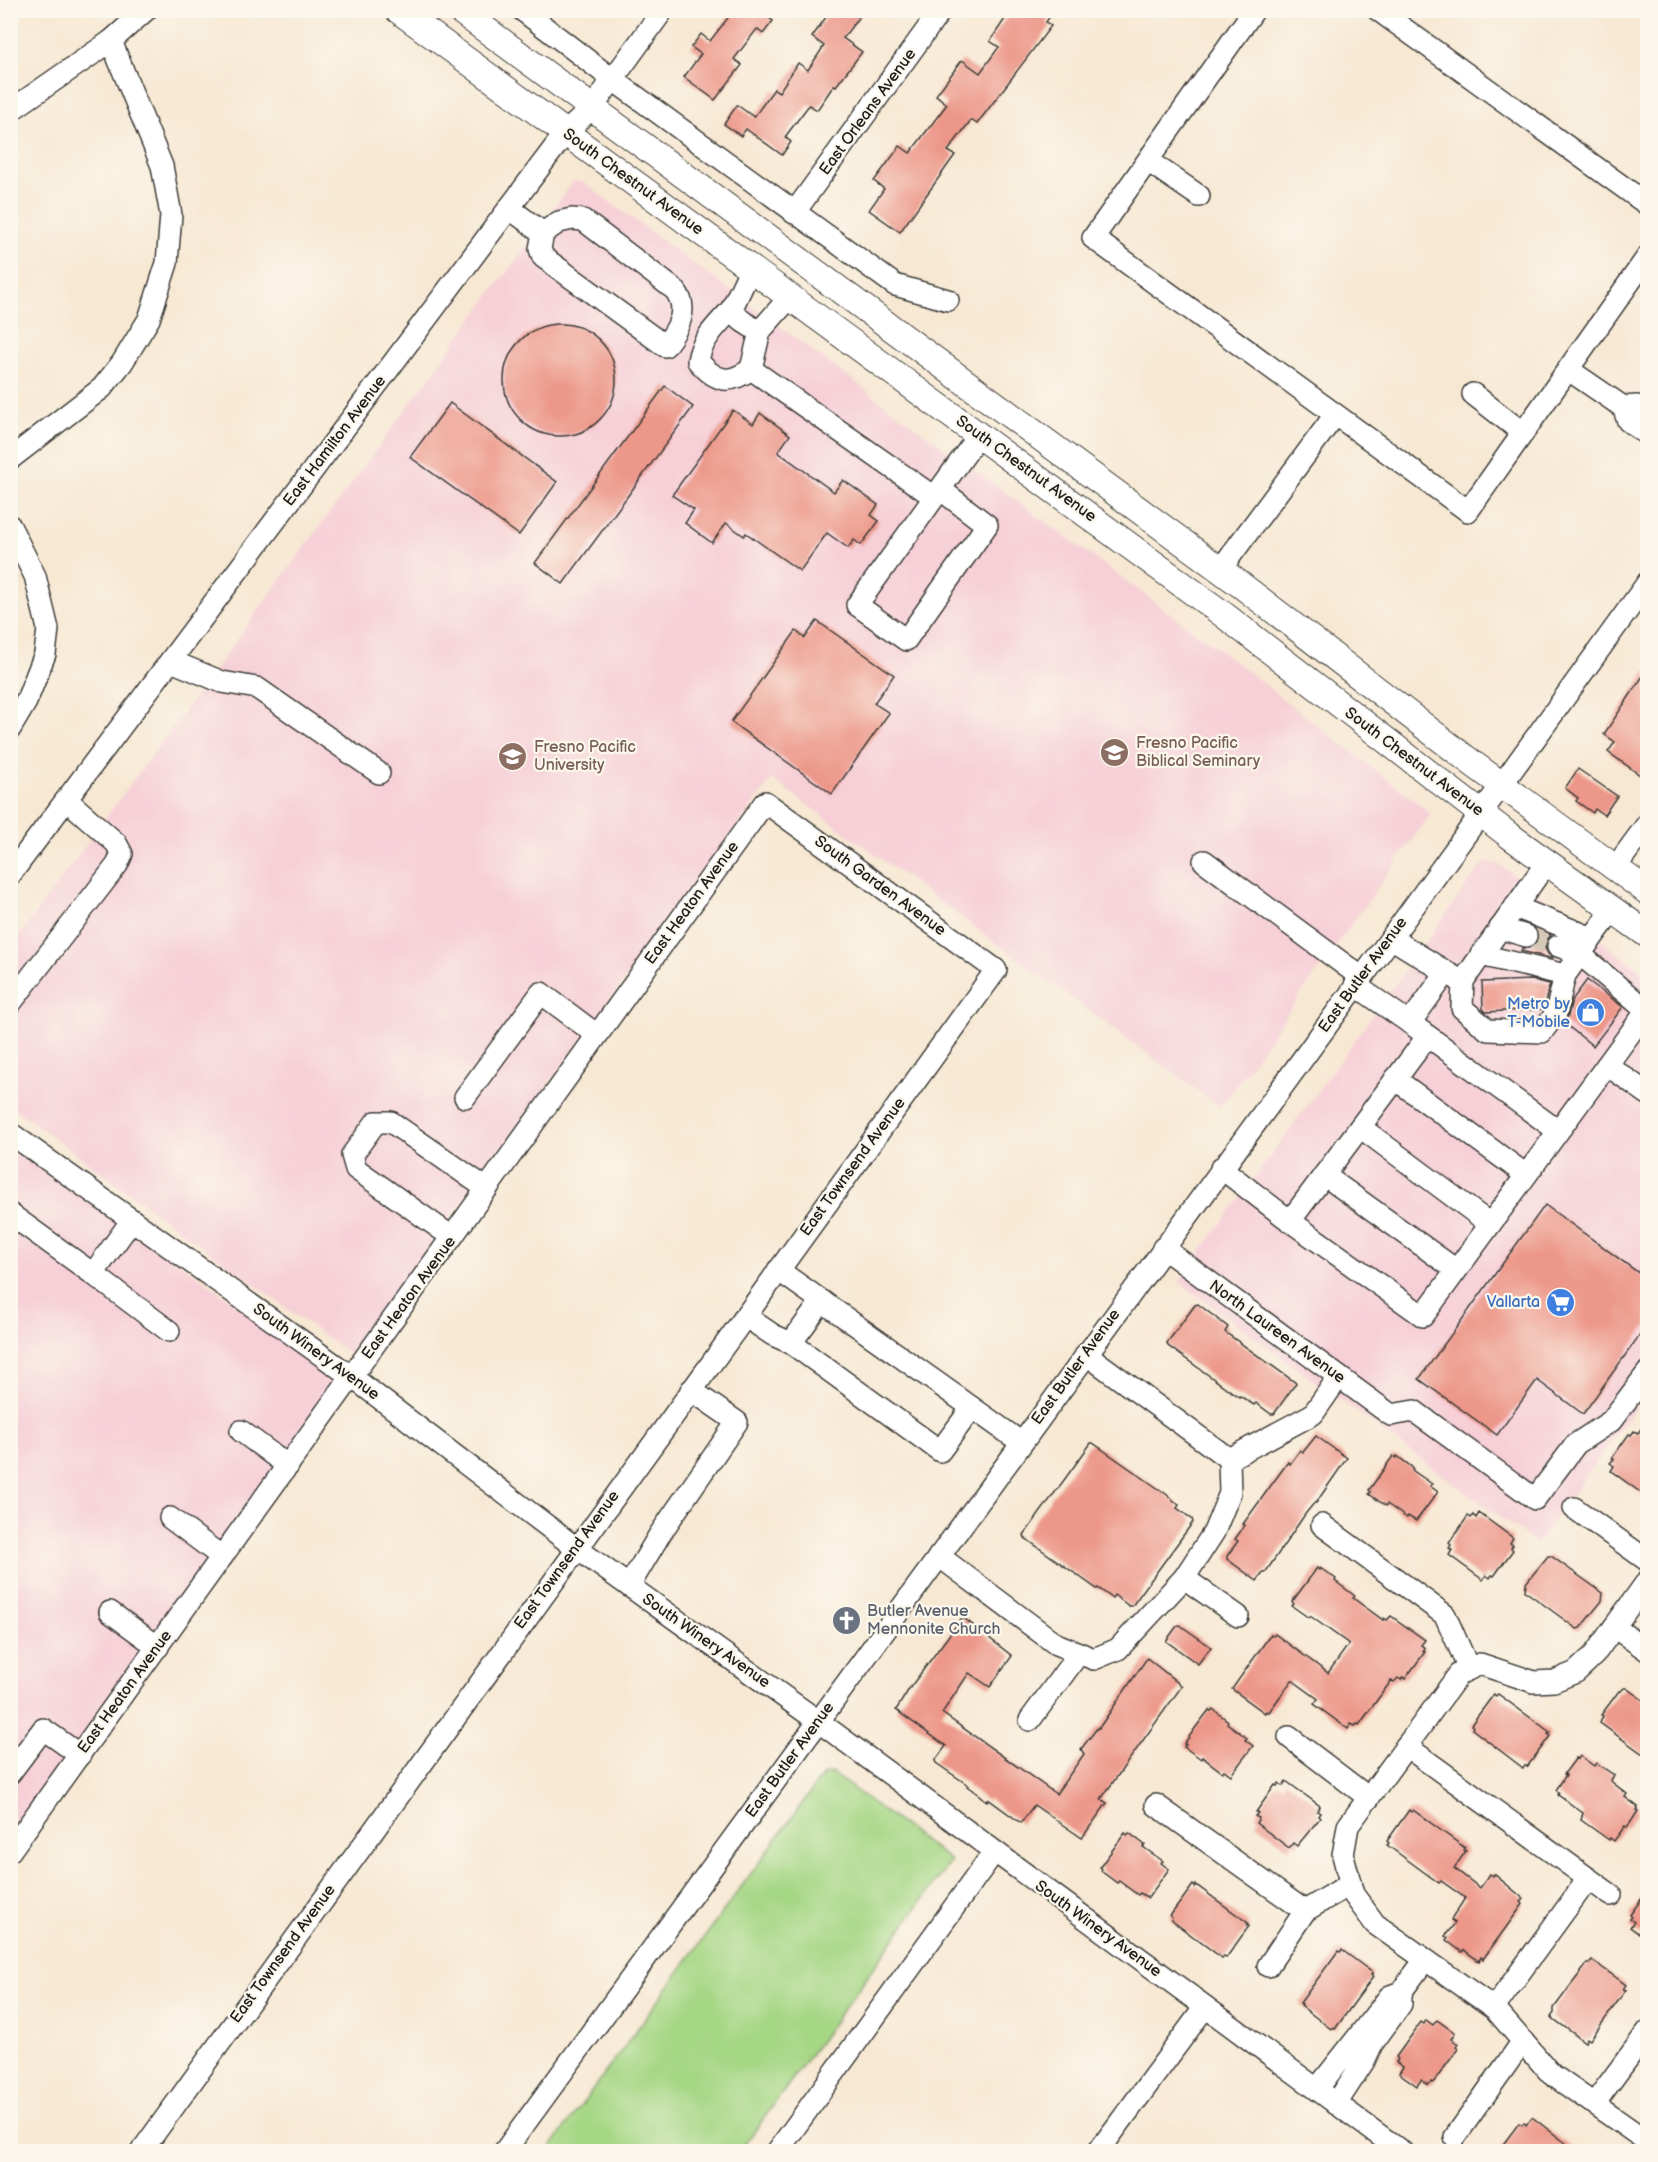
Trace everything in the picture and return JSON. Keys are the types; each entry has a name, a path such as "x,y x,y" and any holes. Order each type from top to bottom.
{"main road":[{"name":"South Chestnut Avenue","path":"398,10 1224,615 1481,813 1647,935"},
{"name":"South Chestnut Avenue","path":"459,10 1220,570 1501,785 1647,892"}],"street":[{"path":"111,41 129,10"},
{"path":"15,102 111,41 146,10"},
{"path":"522,10 612,79 895,285 948,300"},
{"name":"East Hamilton Avenue","path":"10,875 566,132 592,108 663,10"},
{"name":"East Orleans Avenue","path":"794,213 941,10"},
{"path":"1254,10 1094,238 1468,511 1647,256"},
{"path":"1378,10 1647,205"},
{"path":"10,459 102,388 122,363 149,319 167,263 171,215 162,166 111,41"},
{"path":"1148,161 1199,196"},
{"path":"509,208 543,233"},
{"path":"665,346 675,331 683,311 682,299 675,290 583,220 572,219 559,222 543,233 540,249 543,257 665,346 698,361 707,372 723,380 737,380 751,369 760,331 790,297"},
{"path":"698,361 700,350 713,329 731,310 751,268"},
{"path":"731,310 739,319 760,331"},
{"path":"751,369 937,493 987,525 906,640 857,605 937,493 979,435"},
{"path":"1569,370 1623,407 1628,421 1647,435"},
{"path":"1473,394 1523,433"},
{"path":"1623,407 1637,406 1647,414"},
{"path":"1220,570 1335,415"},
{"path":"10,526 36,576 48,629 45,654 26,702 10,729"},
{"name":"East Butler Avenue","path":"504,2151 1391,938 1647,582"},
{"path":"171,661 222,682 257,688 379,773"},
{"path":"10,1004 117,865 122,854 116,843 67,800"},
{"name":"South Garden Avenue","path":"765,802 996,970"},
{"name":"East Heaton Avenue","path":"10,1851 18,1825 80,1755 765,802"},
{"path":"1615,868 1647,823"},
{"path":"1204,861 1427,1037 1558,1131"},
{"path":"1410,1023 1454,977 1481,955 1547,862"},
{"path":"1221,1168 1290,1221 1423,1316 1647,1010 1586,946 1515,907"},
{"path":"1391,938 1454,977 1462,1008 1488,1029 1542,1032 1556,1013 1565,975 1613,910"},
{"path":"1500,928 1526,936"},
{"path":"1558,946 1586,946"},
{"path":"1481,955 1565,975"},
{"name":"East Townsend Avenue","path":"141,2151 996,970"},
{"path":"465,1097 542,993 597,1035"},
{"path":"1290,1221 1427,1037"},
{"path":"1607,1065 1647,1094"},
{"path":"1395,1080 1526,1175"},
{"path":"452,1237 356,1169 352,1155 376,1122 391,1122 487,1189"},
{"path":"1360,1127 1490,1224"},
{"name":"South Winery Avenue","path":"10,1132 352,1377 576,1548 818,1721 1336,2104 1390,2148"},
{"path":"1324,1175 1456,1270"},
{"path":"10,1214 169,1331"},
{"path":"93,1274 132,1220"},
{"name":"North Laureen Avenue","path":"1163,1248 1391,1415 1414,1411 1535,1499 1576,1444 1611,1421 1647,1372"},
{"path":"778,1270 1022,1443"},
{"path":"791,1343 822,1301"},
{"path":"745,1316 773,1335 791,1343 940,1451 972,1408"},
{"path":"1086,1354 1229,1459"},
{"path":"1229,1459 1313,1414 1338,1378"},
{"path":"629,1587 660,1534 737,1422 691,1390"},
{"path":"240,1431 288,1466"},
{"path":"939,1556 1056,1644 1094,1659 1118,1649 1185,1578 1214,1532 1230,1493 1229,1459"},
{"path":"1574,1508 1647,1562"},
{"path":"170,1518 222,1557"},
{"path":"1322,1525 1445,1615 1469,1669"},
{"path":"1185,1578 1238,1616"},
{"path":"1647,1580 1594,1655 1576,1672 1554,1681 1534,1682 1480,1664 1459,1674 1348,1826 1343,1855 1353,1894 1375,1924 1494,2008 1551,2074 1647,2142"},
{"path":"110,1612 158,1647"},
{"path":"1614,1627 1647,1651"},
{"path":"1030,1720 1079,1653"},
{"path":"10,1773 43,1729 80,1755"},
{"path":"1289,1737 1369,1798"},
{"path":"1406,1746 1611,1895"},
{"path":"1156,1805 1305,1911"},
{"path":"777,2151 994,1852"},
{"path":"1494,2008 1588,1879"},
{"path":"1268,1966 1305,1911 1350,1884"},
{"path":"1317,2090 1401,2004 1401,1992 1425,1960"},
{"path":"1098,2151 1205,2007"},
{"path":"1594,2104 1647,2031"},
{"path":"1455,2137 1523,2041"},
{"path":"1336,2104 1360,2048"}],"shaded area":[{"name":"Fresno Pacific University","path":"581,181 1220,650 1427,810 1430,815 1220,1107 772,779 352,1353 349,1354 11,1106 11,947 573,182"},
{"path":"1489,862 1499,864 1647,975 1647,1391 1537,1544 1179,1282 1481,866"},
{"path":"11,1139 348,1386 11,1841"}],"green space":[{"path":"832,1773 951,1861 740,2151 548,2151 823,1775"}],"building":[{"path":"734,10 758,10 773,21 763,34 757,29 734,59 742,65 715,100 684,77 701,54 691,47 701,34 710,41"},
{"path":"831,10 864,10 843,38 862,52 836,86 834,85 817,110 809,105 785,137 791,142 782,155 746,129 741,136 724,124 737,105 754,117 774,89 779,92 798,63 808,70 824,46 812,37"},
{"path":"1011,10 1054,10 1046,22 1051,26 977,124 971,120 948,151 955,155 900,232 869,210 884,189 874,181 900,146 910,153 947,104 936,95 962,60 980,73 999,47 990,41"},
{"path":"560,324 582,328 600,340 612,358 616,380 612,402 600,420 582,432 560,436 538,432 520,420 508,402 504,380 508,358 520,340 538,328"},
{"path":"665,386 693,407 563,584 535,563"},
{"path":"450,403 557,482 519,535 410,457"},
{"path":"733,410 753,424 760,413 790,435 778,452 834,492 843,480 878,505 871,515 879,521 861,545 854,540 848,548 827,533 800,571 746,533 744,536 726,523 712,543 685,523 694,510 672,495"},
{"path":"817,621 894,675 874,703 889,713 832,794 731,722 796,631 805,638"},
{"path":"1647,670 1647,780 1608,752 1615,742 1604,734"},
{"path":"1578,769 1617,796 1604,815 1595,809 1593,813 1576,801 1578,798 1565,788"},
{"path":"1537,929 1551,935 1546,941 1545,948 1554,959 1521,951 1522,948 1535,945 1538,939"},
{"path":"1531,980 1550,984 1543,1009 1486,1012 1483,1009 1482,982"},
{"name":"Metro by T-Mobile","path":"1587,980 1623,1007 1593,1046 1564,1023 1572,1000"},
{"name":"Vallarta","path":"1545,1205 1647,1279 1647,1325 1583,1414 1537,1380 1497,1435 1419,1379"},
{"path":"1198,1304 1228,1327 1225,1332 1296,1383 1274,1414 1256,1403 1254,1405 1239,1397 1168,1346 1167,1343"},
{"path":"1647,1420 1647,1497 1611,1471 1614,1466 1610,1463 1629,1434 1631,1435 1634,1431 1638,1433"},
{"path":"1316,1436 1347,1458 1257,1581 1227,1559 1227,1556 1238,1541 1235,1539 1245,1525 1243,1524 1288,1462 1290,1464 1300,1450 1303,1452"},
{"path":"1091,1443 1166,1494 1193,1522 1132,1606 1114,1595 1112,1598 1097,1589 1025,1538 1024,1535"},
{"path":"1393,1456 1396,1458 1397,1456 1413,1468 1412,1470 1432,1484 1430,1486 1438,1492 1416,1521 1408,1516 1407,1518 1387,1504 1386,1506 1369,1494 1371,1492 1369,1490"},
{"path":"1479,1513 1513,1538 1510,1543 1513,1545 1511,1548 1513,1550 1494,1576 1490,1578 1486,1575 1483,1580 1449,1555 1452,1550 1449,1548 1451,1545 1449,1543 1468,1516 1471,1518 1473,1515 1476,1518"},
{"path":"1548,1556 1603,1593 1602,1601 1580,1628 1577,1629 1525,1591 1526,1583"},
{"path":"1317,1568 1336,1579 1335,1581 1355,1596 1353,1598 1383,1620 1391,1616 1425,1640 1421,1645 1425,1648 1423,1651 1425,1652 1405,1679 1403,1677 1401,1680 1398,1678 1394,1682 1391,1681 1359,1725 1351,1724 1348,1729 1314,1704 1318,1699 1292,1680 1269,1712 1265,1713 1232,1689 1271,1634 1273,1636 1275,1634 1328,1673 1349,1644 1292,1606 1294,1604 1292,1602"},
{"path":"961,1619 965,1619 1012,1656 990,1687 969,1673 942,1713 1056,1794 1084,1754 1081,1749 1099,1728 1147,1658 1182,1686 1101,1799 1107,1803 1082,1838 1034,1805 1021,1823 988,1799 987,1801 936,1763 935,1761 946,1746 896,1710"},
{"path":"1180,1625 1211,1647 1198,1664 1166,1641"},
{"path":"1624,1688 1647,1703 1647,1757 1600,1723 1603,1716 1601,1715 1619,1691"},
{"path":"1494,1694 1496,1696 1498,1694 1550,1732 1548,1734 1550,1736 1527,1767 1525,1765 1523,1768 1472,1729 1471,1725"},
{"path":"1213,1709 1253,1746 1231,1775 1224,1770 1222,1772 1184,1747 1196,1727 1209,1710"},
{"path":"1580,1756 1594,1766 1596,1763 1614,1775 1612,1782 1627,1794 1625,1797 1638,1807 1636,1810 1638,1811 1627,1828 1625,1826 1614,1841 1610,1838 1609,1840 1581,1820 1583,1813 1558,1795 1556,1790 1566,1775 1564,1774"},
{"path":"1286,1781 1320,1806 1317,1811 1320,1813 1318,1816 1320,1818 1297,1846 1293,1843 1289,1848 1256,1823 1259,1818 1255,1816 1275,1785 1279,1783 1283,1786"},
{"path":"1409,1810 1411,1812 1413,1810 1465,1848 1466,1851 1454,1868 1480,1888 1490,1874 1493,1876 1494,1874 1524,1899 1521,1902 1523,1904 1483,1959 1481,1957 1479,1961 1464,1950 1462,1952 1446,1940 1448,1938 1445,1936 1455,1923 1451,1920 1465,1898 1441,1881 1439,1883 1387,1845 1389,1843 1387,1841"},
{"path":"1125,1833 1127,1835 1129,1833 1145,1845 1143,1847 1163,1861 1161,1863 1169,1869 1148,1898 1140,1893 1138,1895 1119,1881 1117,1883 1101,1871 1100,1867"},
{"path":"1193,1885 1248,1923 1249,1926 1226,1958 1224,1956 1222,1958 1171,1920 1170,1916"},
{"path":"1647,1891 1647,1940 1630,1927 1634,1922 1630,1919 1632,1917 1630,1915"},
{"path":"1342,1950 1373,1973 1371,1975 1373,1977 1335,2029 1333,2027 1331,2029 1300,2003 1338,1951"},
{"path":"1592,1960 1626,1985 1623,1989 1626,1990 1590,2040 1587,2038 1585,2042 1551,2017 1554,2008"},
{"path":"1426,2020 1433,2025 1437,2020 1455,2033 1451,2039 1458,2044 1456,2047 1458,2049 1433,2083 1428,2085 1421,2080 1417,2086 1399,2073 1403,2067 1396,2062 1398,2059 1396,2057 1421,2022 1424,2024"},
{"path":"1532,2117 1576,2151 1498,2151 1519,2123 1522,2125 1524,2122 1526,2125"}],"tunnel":[{"path":"1526,936 1558,946"}],"place":[{"name":"Fresno Pacific Biblical Seminary","path":"1115,752"},
{"name":"Fresno Pacific University","path":"513,756"},
{"name":"Metro by T-Mobile","path":"1591,1013"},
{"name":"Vallarta","path":"1561,1302"},
{"name":"Butler Avenue Mennonite Church","path":"846,1620"}]}
